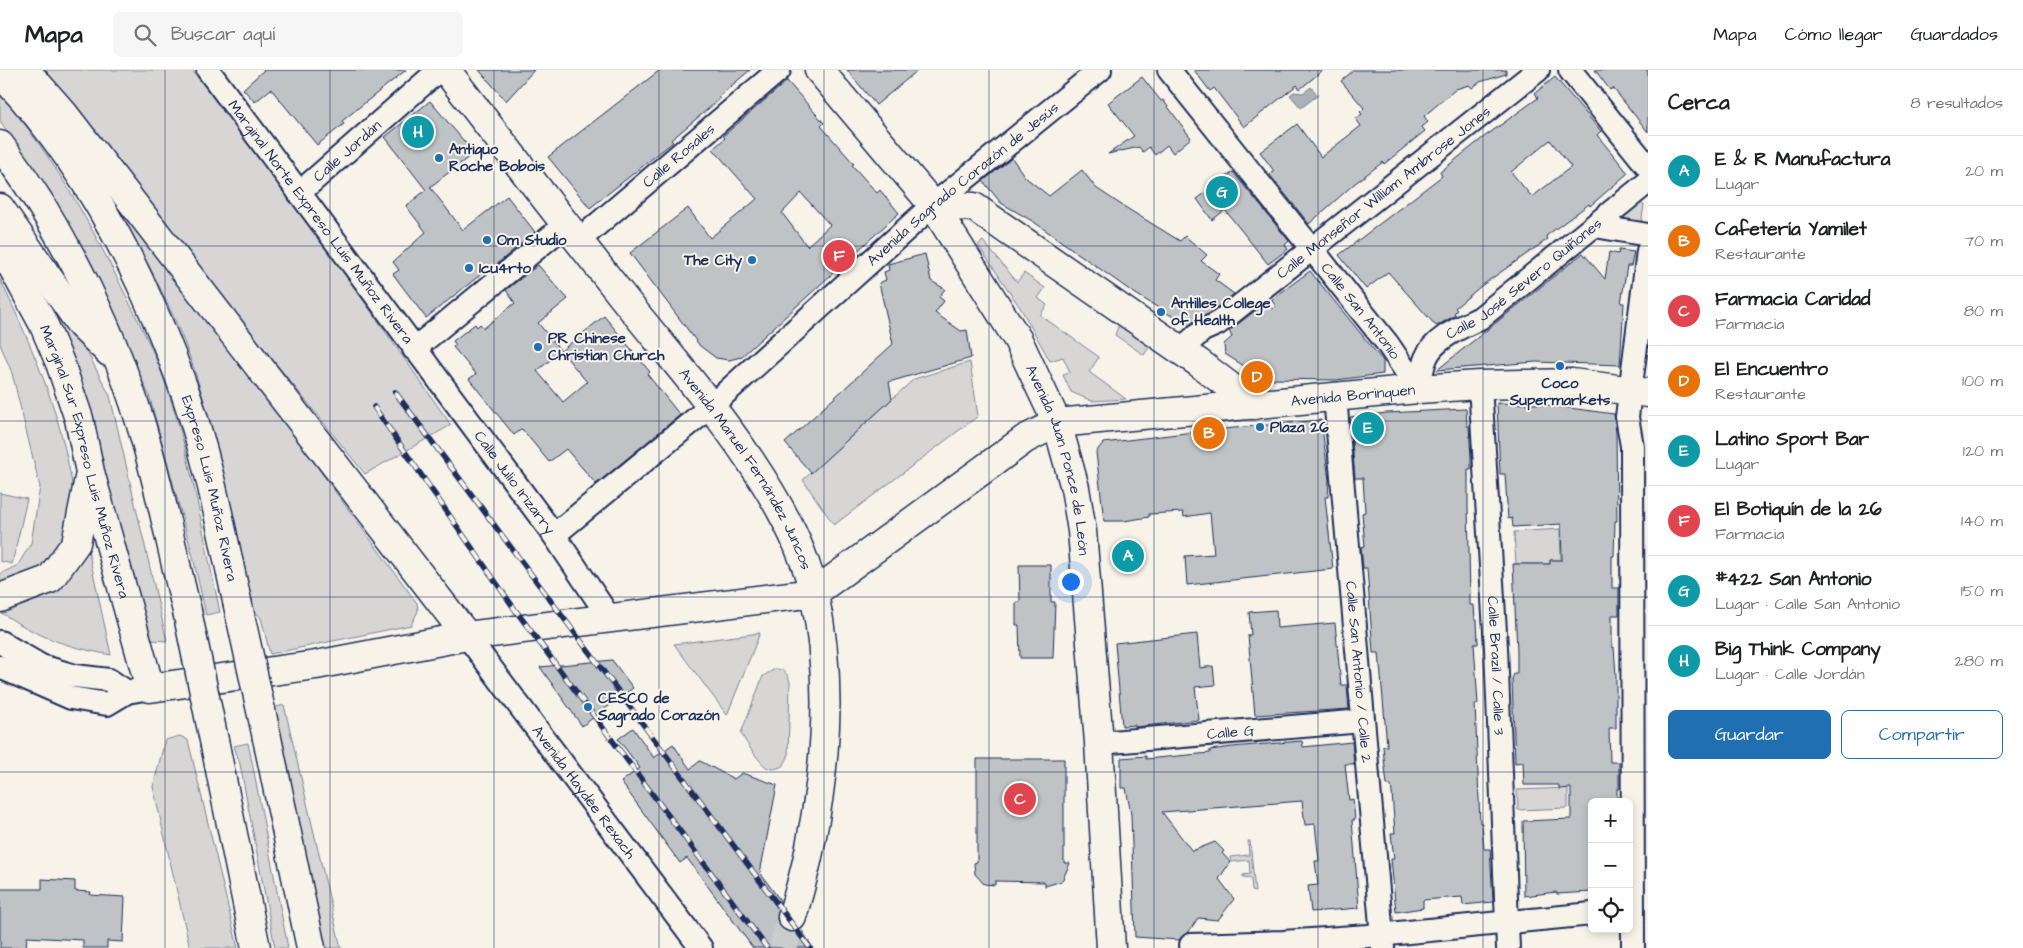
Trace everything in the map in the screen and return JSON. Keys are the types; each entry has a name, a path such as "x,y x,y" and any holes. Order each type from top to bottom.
{"main road":[{"path":"25,70 64,114 467,636"},
{"name":"Avenida Manuel Fernández Juncos","path":"446,70 710,407 756,470 793,532 814,593 826,684 823,755 812,841 792,917"},
{"name":"Avenida Juan Ponce de León","path":"819,70 933,205 1018,340 1057,423 1076,488 1082,531 1099,743 1111,948"},
{"name":"Expreso Luis Muñoz Rivera","path":"0,73 62,148 116,233 154,309 186,397 214,497 267,738 310,948"},
{"path":"0,145 29,184 75,264 118,360 146,441 186,611 256,948"},
{"path":"933,205 974,207 1180,350 1254,405"},
{"path":"0,208 82,325 118,360"},
{"name":"Marginal Sur Expreso Luis Muñoz Rivera","path":"0,244 44,323 79,419 139,690"},
{"name":"Avenida Borinquen","path":"814,593 1025,438 1057,423 1335,398 1418,388 1572,383 1640,392"},
{"path":"0,598 50,579 76,543 90,472"},
{"path":"139,690 316,664 467,636 611,620 814,593"}],"street":[{"name":"Marginal Norte Expreso Luis Muñoz Rivera","path":"208,70 414,349"},
{"name":"Calle Jordán","path":"299,193 438,70"},
{"name":"Calle Rosales","path":"414,349 572,233 779,70"},
{"name":"Avenida Sagrado Corazón de Jesús","path":"554,535 710,407 933,205 1100,70"},
{"name":"Calle San Antonio","path":"1169,70 1387,343 1418,388"},
{"name":"Calle Monseñor William Ambrose Jones","path":"1180,350 1203,330 1217,324 1312,250 1538,70"},
{"path":"1570,70 1648,167"},
{"name":"Calle José Severo Quiñones","path":"1418,388 1426,357 1433,348 1457,328 1480,318 1648,182"},
{"path":"1595,226 1648,236"},
{"path":"1634,948 1637,910 1632,446 1627,417 1640,392 1648,251"},
{"name":"Calle Julio Irizarry","path":"414,349 554,535 611,620"},
{"name":"Calle Brazil / Calle 3","path":"1480,385 1496,648 1508,948"},
{"name":"Calle San Antonio / Calle 2","path":"1335,398 1382,941"},
{"name":"Avenida Haydée Rexach","path":"467,636 700,948"},
{"path":"0,642 41,666 75,676 109,680 139,690"},
{"path":"0,667 71,698 107,704 139,690"},
{"name":"Calle G","path":"1099,743 1363,721"},
{"path":"1191,945 1382,941 1507,922 1588,914"}],"shaded area":[{"path":"39,70 192,70 281,183 451,425 365,474"},
{"path":"1311,87 1318,95 1301,108 1290,95 1294,92 1303,93"},
{"path":"0,93 37,142 70,191 113,270 155,355 177,418 197,501 220,612 206,615 193,557 149,395 83,252 50,191 0,121"},
{"path":"94,173 241,363 417,603 418,611 411,625 270,654 261,618 251,606 218,455 193,366 173,315 149,266 123,219"},
{"path":"1639,202 1644,205 1641,224 1617,220"},
{"path":"983,241 1017,282 1024,273 1045,288 1038,298 1047,305 1040,315 1099,357 1089,372 1126,399 1092,401 1071,392 1063,375 1070,372 1063,357 1050,361 1021,309 978,245"},
{"path":"0,279 28,341 53,405 65,449 73,497 72,511 66,533 52,558 31,576 0,595 0,574 18,565 31,543 40,487 12,373 0,344"},
{"path":"49,292 84,346 110,396 167,641 137,639 41,295"},
{"path":"1119,324 1150,346 1144,355 1115,335"},
{"path":"970,362 978,416 834,525 803,480 914,379"},
{"path":"0,493 27,499 12,564 0,561"},
{"path":"1560,529 1561,560 1550,560 1550,564 1516,564 1514,532"},
{"path":"86,540 111,655 79,648 40,635 0,612 0,610 34,600 63,576"},
{"path":"760,633 727,715 674,644"},
{"path":"775,669 785,672 790,682 788,757 784,765 772,769 761,762 741,733 763,676"},
{"path":"284,705 341,948 324,948 273,708"},
{"path":"180,736 188,740 238,948 190,948 153,787 165,740"},
{"path":"248,743 288,948 275,948 240,764 234,746"},
{"path":"1568,788 1568,808 1518,810 1517,790"},
{"path":"1248,841 1250,841 1255,892 1252,891 1251,878 1243,877 1243,875 1250,874 1249,860 1231,862 1230,857 1249,855"}],"building":[{"path":"264,70 406,70 342,121 344,124 317,145 271,89 255,102 243,89"},
{"path":"479,70 534,70 506,101"},
{"path":"660,70 750,70 718,97 720,99 671,140 673,142 590,208 548,157"},
{"path":"847,70 918,70 876,105"},
{"path":"1194,70 1323,70 1300,89 1297,85 1244,127 1214,88 1210,91"},
{"path":"1354,70 1506,70 1506,74 1480,82 1472,88 1469,85 1456,89 1424,116 1428,122 1422,127 1425,131 1384,164 1383,162 1354,184 1309,224 1270,175 1274,171 1260,152 1297,124 1321,157 1361,126 1356,119 1362,114 1360,112 1364,108 1341,81"},
{"path":"1595,70 1648,70 1648,132 1613,88 1610,90"},
{"path":"1142,77 1161,101 1163,100 1191,138 1173,153 1167,145 1155,155 1149,147 1143,152 1139,147 1108,154 1134,136 1108,103"},
{"path":"1555,77 1601,131 1597,135 1628,173 1590,206 1589,204 1546,236 1548,239 1481,286 1455,308 1457,310 1454,313 1456,315 1436,326 1388,272 1366,289 1339,255 1442,176 1440,172 1484,137 1538,98 1535,93","holes":["1550,140 1571,167 1532,197 1511,172"]},
{"path":"787,81 824,123 821,126 854,164 852,165 877,193 880,190 899,213 741,357 729,360 716,358 700,346 630,253 688,208 710,238 757,199 713,149 725,138 723,136","holes":["801,193 830,225 807,246 782,213"]},
{"path":"430,101 474,153 430,187 463,230 507,196 535,232 491,269 490,267 426,318 393,274 399,270 393,262 426,232 406,206 426,190 385,137"},
{"path":"1012,158 1025,177 1049,196 1082,170 1096,188 1120,204 1180,241 1185,236 1207,255 1201,261 1219,274 1215,280 1234,294 1210,313 1188,326 1131,291 1034,222 1001,203 983,181"},
{"path":"1233,172 1289,241 1285,245 1288,249 1268,264 1225,210 1212,220 1197,199"},
{"path":"1619,250 1634,252 1631,266 1627,266 1621,303 1624,303 1620,365 1536,362 1437,370 1583,253 1605,279 1609,252 1618,254"},
{"path":"925,254 931,281 945,289 939,297 944,301 935,313 961,331 967,330 971,358 889,382 892,399 811,473 785,443 893,344 879,283 886,280 884,272 889,270 888,264"},
{"path":"538,265 568,299 538,323 561,351 604,316 650,372 647,374 680,415 596,484 566,449 549,462 522,429 514,435 469,379 476,374 453,347 456,345 453,341 475,324 477,327 480,324 484,328 515,303 506,290","holes":["561,351 587,382 563,402 537,371"]},
{"path":"1310,271 1383,361 1383,374 1336,380 1269,379 1260,376 1225,354 1224,344 1232,337 1229,331 1265,303 1273,309 1276,306 1271,300"},
{"path":"1497,403 1539,404 1614,414 1617,521 1615,521 1614,556 1612,556 1612,588 1619,588 1619,615 1612,615 1612,647 1614,647 1616,676 1616,728 1609,728 1610,762 1619,762 1619,789 1617,789 1617,798 1588,798 1588,892 1557,894 1556,892 1524,896 1523,821 1571,819 1571,788 1559,789 1559,785 1524,785 1523,762 1515,763 1512,679 1514,674 1517,674 1517,651 1513,564 1550,564 1550,560 1562,560 1561,524 1513,527 1512,518 1508,519 1505,474 1500,474"},
{"path":"1466,409 1471,457 1471,469 1468,469 1470,605 1474,605 1478,644 1474,644 1478,704 1475,704 1480,823 1482,823 1484,849 1490,849 1493,902 1463,905 1462,897 1423,900 1423,908 1396,912 1391,859 1394,859 1391,833 1395,833 1391,785 1387,785 1384,758 1383,746 1387,746 1379,653 1373,653 1367,568 1363,568 1361,547 1365,546 1362,513 1365,512 1363,478 1355,478 1350,417"},
{"path":"1321,420 1329,480 1328,497 1325,497 1333,569 1187,585 1185,556 1214,554 1210,513 1184,517 1183,512 1149,514 1149,517 1124,521 1104,521 1096,452 1103,443 1202,431"},
{"path":"1019,565 1051,565 1051,602 1055,602 1053,658 1020,658 1019,625 1016,625 1016,602 1020,602"},
{"path":"1276,610 1277,628 1335,623 1341,685 1347,685 1349,709 1255,715 1248,635 1251,635 1249,612"},
{"path":"1197,634 1200,668 1213,666 1215,685 1195,687 1199,720 1135,727 1135,725 1122,726 1115,643"},
{"name":"CESCO de Sagrado Corazón","path":"612,660 633,688 582,726 540,667"},
{"path":"633,728 654,758 673,744 690,769 700,761 734,779 742,773 777,785 760,873 780,900 777,920 781,928 788,932 801,929 813,948 753,948 687,858 680,863 621,782 640,768 618,739"},
{"path":"1302,741 1303,747 1352,742 1354,764 1345,764 1349,800 1353,799 1355,820 1352,820 1359,908 1311,912 1308,886 1318,885 1315,861 1319,861 1315,824 1305,825 1302,801 1162,812 1192,851 1215,842 1224,851 1222,853 1230,862 1219,879 1234,899 1218,920 1198,918 1188,933 1179,940 1135,937 1131,814 1126,788 1121,788 1121,758 1146,756 1146,759 1210,753 1210,750 1232,747"},
{"path":"977,759 1064,759 1064,863 1070,863 1062,881 1045,886 1045,882 995,881 995,885 984,884 975,874 974,863 977,862"},
{"path":"42,879 75,881 75,891 91,892 90,895 125,897 123,942 107,941 107,948 83,948 83,940 27,937 26,948 0,948 0,889 42,889"}],"tunnel":[{"path":"783,948 792,917"}],"railway":[{"path":"395,392 810,948"},
{"path":"374,407 516,611 767,948"}],"place":[{"name":"Big Think Company","path":"418,132"},
{"name":"Antiguo Roche Bobois","path":"439,158"},
{"name":"#422 San Antonio","path":"1222,192"},
{"name":"Om Studio","path":"487,240"},
{"name":"El Botiquín de la 26","path":"839,256"},
{"name":"The City","path":"752,260"},
{"name":"1cu4rto","path":"469,268"},
{"name":"Antilles College of Health","path":"1161,312"},
{"name":"PR Chinese Christian Church","path":"538,347"},
{"name":"Coco Supermarkets","path":"1560,366"},
{"name":"El Encuentro","path":"1257,377"},
{"name":"Plaza 26","path":"1260,427"},
{"name":"Latino Sport Bar","path":"1368,428"},
{"name":"Cafetería Yamilet","path":"1209,433"},
{"name":"E & R Manufactura","path":"1128,556"},
{"name":"CESCO de Sagrado Corazón","path":"588,707"},
{"name":"Farmacia Caridad","path":"1020,799"}]}
